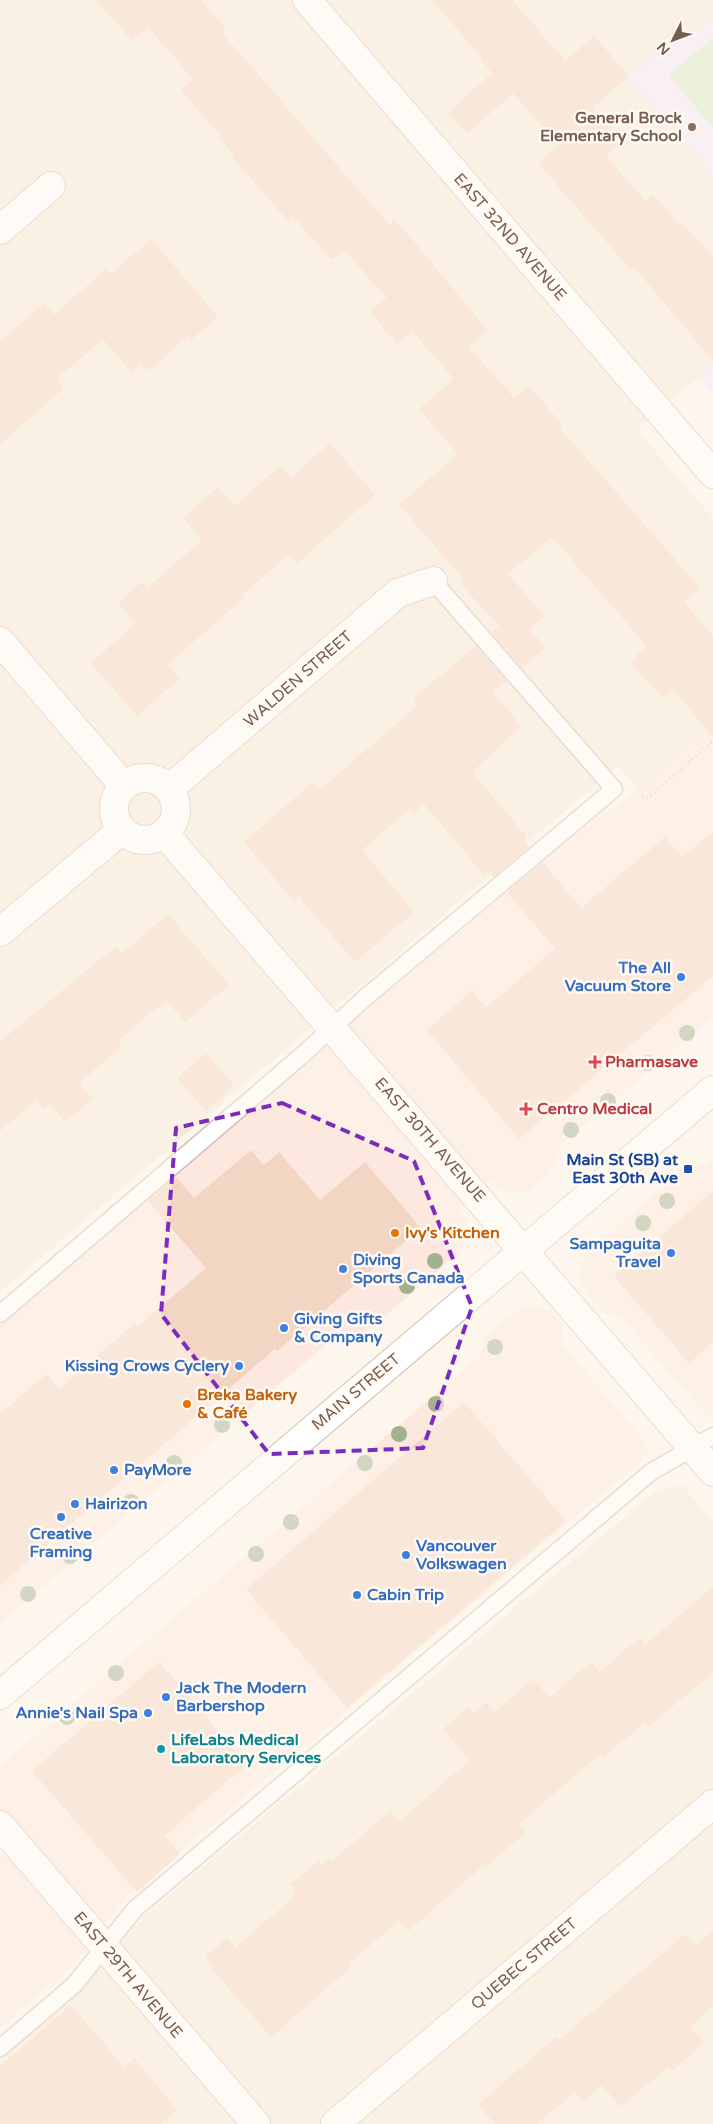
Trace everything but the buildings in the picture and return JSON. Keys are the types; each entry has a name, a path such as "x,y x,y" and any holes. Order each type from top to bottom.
{"street":[{"name":"EAST 32ND AVENUE","path":"307,0 713,474"},
{"path":"0,230 51,186"},
{"name":"WALDEN STREET","path":"169,789 398,592 433,581"},
{"path":"0,641 124,786"},
{"path":"142,777 152,778 169,789 174,797 176,807 171,826 164,833 156,838 138,839 122,830 114,812 114,802 124,786 132,780 142,777"},
{"path":"0,932 122,830"},
{"name":"EAST 30TH AVENUE","path":"164,833 524,1250 702,1442 713,1472"},
{"name":"MAIN STREET","path":"0,1695 713,1090"},
{"name":"QUEBEC STREET","path":"335,2124 713,1804"},
{"name":"EAST 29TH AVENUE","path":"0,1825 256,2124"}],"lane":[{"path":"0,1314 300,1057 331,1027 614,789 433,581"},
{"path":"0,2048 74,1985 104,1947 143,1903 651,1472 702,1442"}],"path":[{"path":"614,789 648,798 713,741"}],"highlighted area":[{"path":"282,1103 414,1161 472,1307 423,1448 269,1454 161,1314 176,1128"}],"shaded area":[{"path":"0,0 713,0 713,17 689,37 683,30 628,77 713,177 713,365 637,430 713,518 713,724 639,789 618,766 0,1292"},
{"name":"General Brock Elementary School","path":"713,17 713,177 627,77 683,30 689,37"},
{"path":"713,365 713,394 699,377"},
{"path":"713,724 713,1017 563,1143 550,1173 530,1189 524,1192 505,1191 489,1180 459,1207 467,1222 467,1232 465,1243 455,1256 353,1343 327,1344 0,1623 0,1322 305,1065 381,994 548,854 639,789"},
{"path":"713,1158 713,1420 711,1420 620,1317 606,1314 587,1294 580,1278 580,1271 585,1255 590,1250 690,1164 704,1165"},
{"path":"541,1307 549,1311 562,1324 561,1343 651,1449 641,1461 127,1896 71,1967 0,2027 0,1766 481,1355 484,1337 521,1308"},
{"path":"682,1485 713,1521 713,2124 0,2124 0,2060 86,1985 143,1917 655,1492"}],"green space":[{"path":"713,38 713,128 668,75"}],"place":[{"name":"General Brock Elementary School","path":"692,127"},
{"name":"The All Vacuum Store","path":"681,977"},
{"name":"Pharmasave","path":"595,1062"},
{"name":"Centro Medical","path":"526,1109"},
{"name":"Main St (SB) at East 30th Ave","path":"688,1169"},
{"name":"Ivy's Kitchen","path":"395,1233"},
{"name":"Sampaguita Travel","path":"671,1253"},
{"name":"Diving Sports Canada","path":"343,1269"},
{"name":"Giving Gifts & Company","path":"284,1328"},
{"name":"Kissing Crows Cyclery","path":"239,1366"},
{"name":"Breka Bakery & Café","path":"187,1404"},
{"name":"PayMore","path":"114,1470"},
{"name":"Hairizon","path":"75,1504"},
{"name":"Creative Framing","path":"61,1517"},
{"name":"Vancouver Volkswagen","path":"406,1555"},
{"name":"Cabin Trip","path":"357,1595"},
{"name":"Jack The Modern Barbershop","path":"166,1697"},
{"name":"Annie's Nail Spa","path":"148,1713"},
{"name":"LifeLabs Medical Laboratory Services","path":"161,1749"}]}
